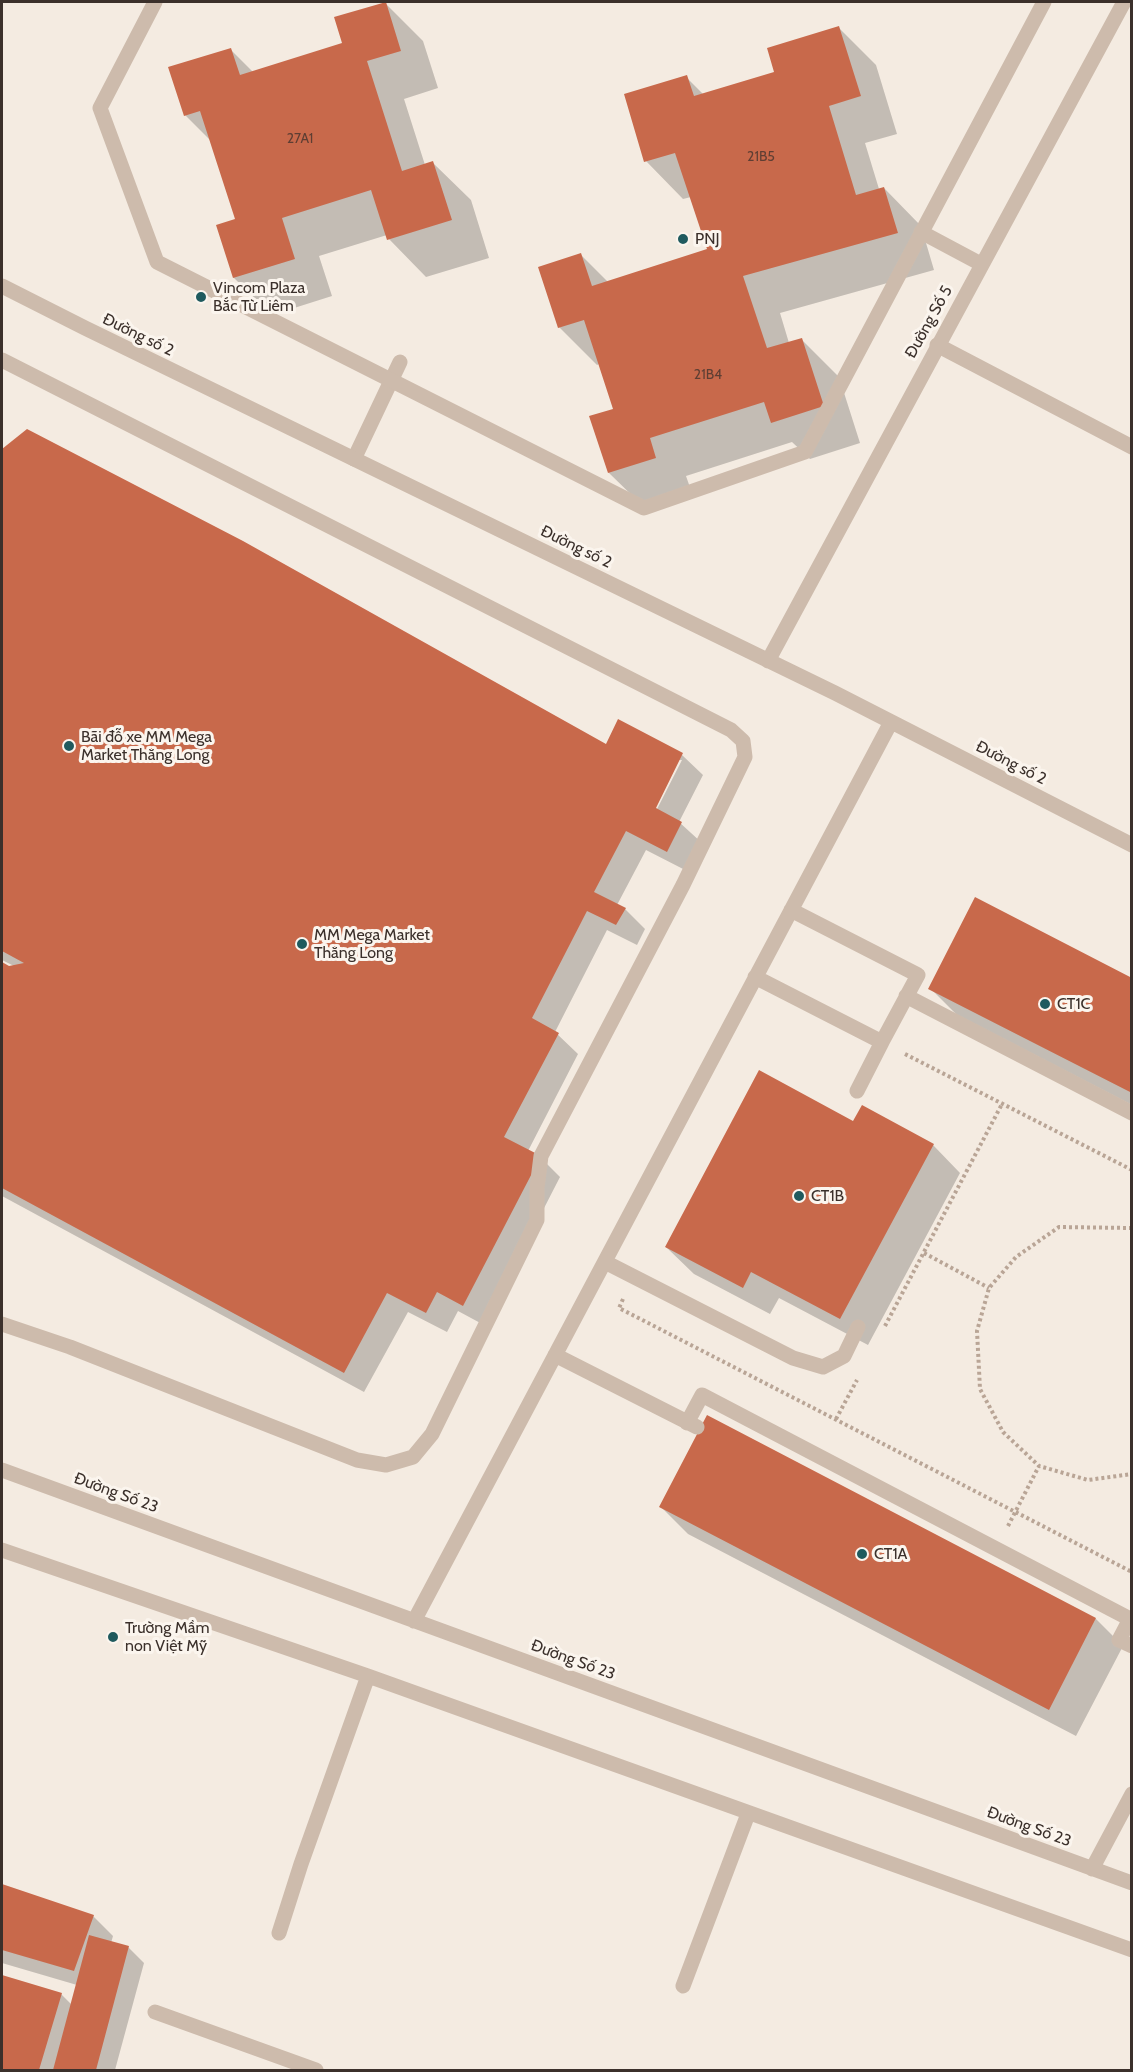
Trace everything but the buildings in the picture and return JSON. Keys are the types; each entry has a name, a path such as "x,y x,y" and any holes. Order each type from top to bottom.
{"street":[{"path":"155,2 100,108 157,262 644,508 805,452 1044,2"},
{"name":"Đường Số 5","path":"768,661 1124,2"},
{"path":"921,232 981,264"},
{"name":"Đường số 2","path":"2,286 768,661 1131,845"},
{"path":"937,345 1131,447"},
{"path":"2,360 731,730 743,741 745,757 683,885 541,1156 537,1188 537,1220 432,1434 413,1457 386,1465 357,1460 70,1347 2,1324"},
{"path":"354,459 400,362"},
{"path":"414,1621 891,722"},
{"path":"791,910 918,975 857,1091"},
{"path":"755,977 882,1042"},
{"path":"906,996 1131,1113"},
{"path":"604,1262 793,1358 823,1367 844,1356 858,1327"},
{"path":"555,1355 692,1425 702,1395 1130,1619 1119,1640 1131,1646"},
{"name":"Đường Số 23","path":"2,1470 1131,1883"},
{"path":"2,1553 368,1676 1131,1950"},
{"path":"279,1933 368,1676"},
{"path":"1092,1869 1131,1794"},
{"path":"683,1986 748,1814"},
{"path":"154,2012 316,2070"}],"path":[{"path":"882,1042 1131,1170"},
{"path":"880,1336 1002,1104"},
{"path":"1131,1228 1059,1227 1016,1257 989,1288 977,1331 980,1389 1003,1432 1039,1466 1088,1479 1131,1474"},
{"path":"924,1253 989,1288"},
{"path":"634,1277 619,1308 1131,1572"},
{"path":"836,1419 858,1378"},
{"path":"1016,1512 1039,1466"}],"place":[{"name":"PNJ","path":"683,239"},
{"name":"Vincom Plaza Bắc Từ Liêm","path":"201,297"},
{"name":"Bãi đỗ xe MM Mega Market Thăng Long","path":"69,746"},
{"name":"MM Mega Market Thăng Long","path":"302,944"},
{"name":"CT1C","path":"1045,1004"},
{"name":"CT1B","path":"799,1196"},
{"name":"CT1A","path":"862,1554"},
{"name":"Trường Mầm non Việt Mỹ","path":"113,1637"}]}
